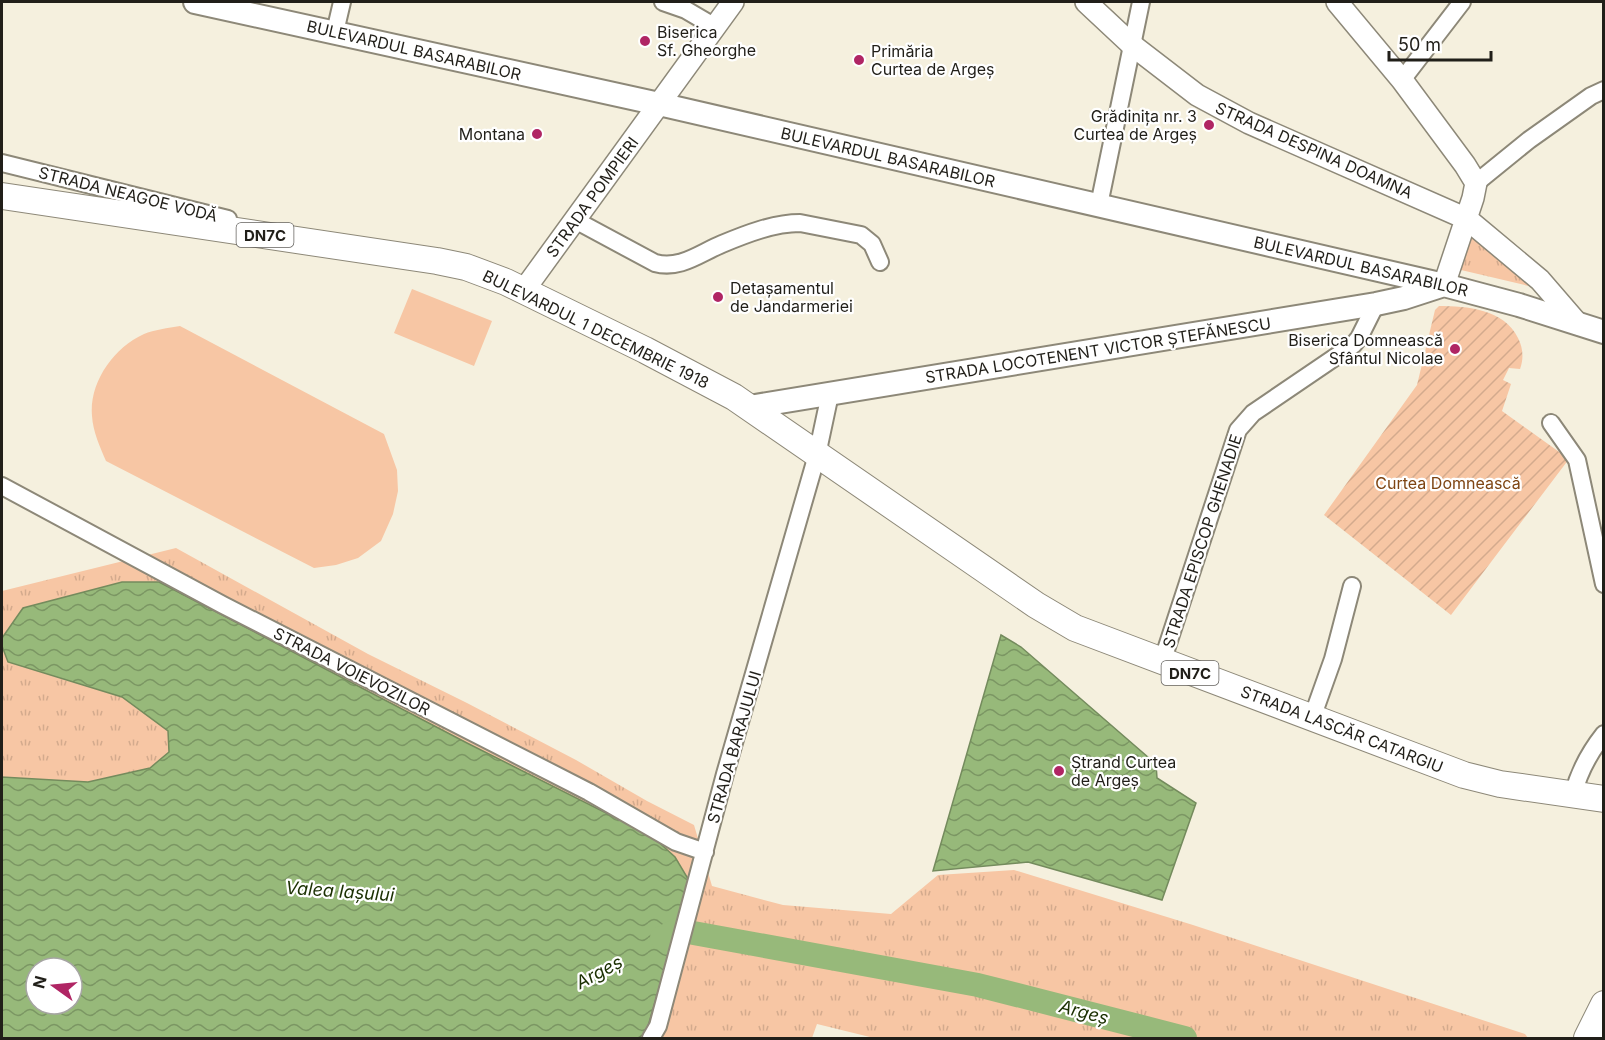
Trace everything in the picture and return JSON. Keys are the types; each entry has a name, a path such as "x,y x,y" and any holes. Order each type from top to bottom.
{"main road":[{"name":"BULEVARDUL BASARABILOR","path":"195,2 659,104 1444,285 1604,332"},
{"name":"BULEVARDUL 1 DECEMBRIE 1918","path":"2,196 466,267 524,290 700,379 750,407 817,455"},
{"name":"STRADA LOCOTENENT VICTOR ȘTEFĂNESCU","path":"750,407 1376,304 1444,285"},
{"name":"STRADA LASCĂR CATARGIU","path":"817,455 1055,617 1097,638 1464,776 1604,799"},
{"path":"1587,1038 1604,1004"}],"street":[{"path":"335,32 342,2"},
{"path":"663,2 686,10 715,27"},
{"name":"STRADA POMPIERI","path":"524,290 733,2"},
{"name":"STRADA DESPINA DOAMNA","path":"1086,2 1132,45 1180,84 1222,109 1467,219 1540,280 1578,324"},
{"path":"1099,205 1141,2"},
{"path":"1337,2 1402,80 1476,183"},
{"path":"1402,80 1462,2"},
{"path":"1444,285 1467,219 1476,183 1529,140 1591,96 1604,90"},
{"name":"STRADA NEAGOE VODĂ","path":"2,163 236,221 251,233"},
{"path":"575,220 655,263 663,265 688,260 725,243 776,225 791,223 861,235 872,244 880,262"},
{"name":"STRADA EPISCOP GHENADIE","path":"1162,662 1238,430 1253,413 1353,345 1359,338 1376,304"},
{"name":"STRADA BARAJULUI","path":"652,1038 658,1026 725,774 817,455 830,394"},
{"path":"1551,423 1578,460 1604,584"},
{"name":"STRADA VOIEVOZILOR","path":"2,486 244,616 589,792 676,842 705,852"},
{"path":"1312,718 1333,658 1352,586"},
{"path":"1573,795 1583,764 1591,749 1604,734"}],"green space":[{"path":"1473,233 1533,287 1461,270"},
{"path":"412,289 492,321 474,366 394,333"},
{"name":"Curtea Domnească","path":"1439,306 1484,311 1504,321 1512,328 1521,346 1522,361 1520,369 1509,368 1503,380 1511,384 1502,411 1569,459 1451,615 1324,515 1417,385 1435,310"},
{"path":"180,326 384,434 397,470 398,491 393,514 381,541 358,558 336,565 314,568 106,461 95,434 92,416 94,391 105,368 122,348 133,340 144,334"},
{"path":"176,548 368,654 576,760 694,825 712,886 783,905 891,914 938,875 1014,870 1193,925 1525,1034 1528,1038 874,1038 817,1024 812,1038 2,1038 2,591"}],"water":[{"name":"Valea Iașului","path":"122,582 159,582 467,743 652,836 675,857 690,882 646,1033 638,1038 2,1038 2,777 88,782 150,768 169,752 168,731 122,697 8,662 2,646 2,638 23,608"},
{"name":"Ștrand Curtea de Argeș","path":"1001,635 1021,647 1156,764 1157,778 1196,803 1162,900 1028,862 933,871"}],"waterway":[{"name":"Argeș","path":"662,938 677,930 978,985 1185,1038"}],"place":[{"name":"Biserica Sf. Gheorghe","path":"645,41"},
{"name":"Primăria Curtea de Argeș","path":"859,60"},
{"name":"Grădinița nr. 3 Curtea de Argeș","path":"1209,125"},
{"name":"Montana","path":"537,134"},
{"name":"Detașamentul de Jandarmeriei","path":"718,297"},
{"name":"Biserica Domnească Sfântul Nicolae","path":"1455,349"},
{"name":"Ștrand Curtea de Argeș","path":"1059,771"}]}
